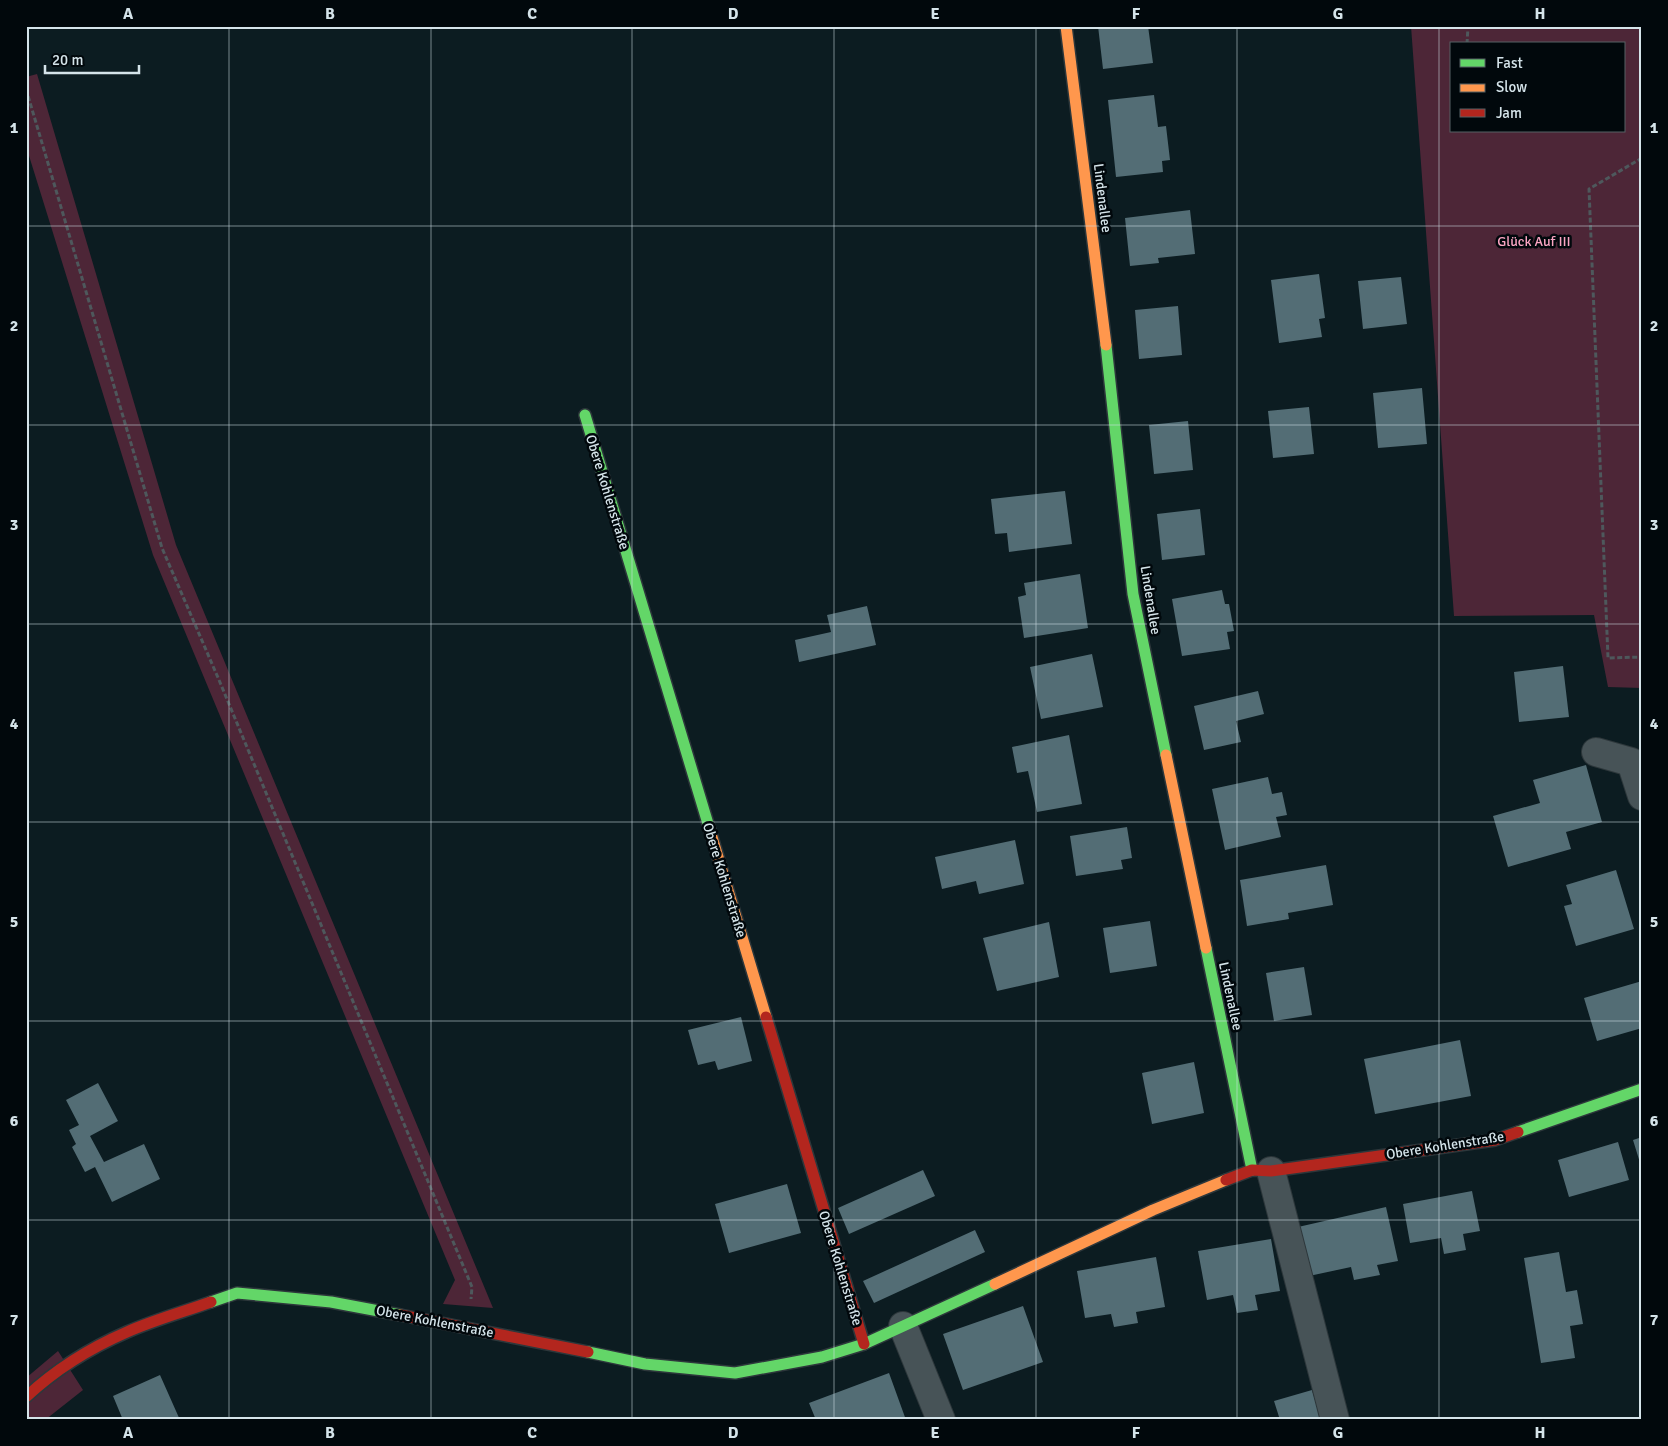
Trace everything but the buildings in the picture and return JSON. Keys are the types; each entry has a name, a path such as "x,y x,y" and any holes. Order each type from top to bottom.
{"street":[{"name":"Lindenallee","path":"1066,26 1113,397 1133,594 1262,1170"},
{"name":"Obere Kohlenstraße","path":"586,416 864,1344"},
{"path":"1596,752 1632,762 1642,796"},
{"name":"Obere Kohlenstraße","path":"26,1397 40,1384 85,1353 126,1332 237,1293 331,1302 468,1327 645,1364 735,1373 822,1356 864,1344 1050,1260 1153,1210 1262,1170 1495,1140 1642,1089"},
{"path":"1262,1170 1335,1420"},
{"path":"902,1326 941,1420"}],"path":[{"path":"1467,42 1468,26"},
{"path":"26,89 162,548 472,1287 468,1327"},
{"path":"1642,158 1589,188 1608,658 1642,657"}],"green space":[{"name":"Glück Auf III","path":"1411,26 1642,26 1642,688 1608,687 1594,615 1454,616"},
{"path":"37,74 176,545 493,1308 443,1304 455,1280 153,555 26,146 26,77"},
{"path":"58,1351 83,1390 45,1420 26,1420 26,1378"}],"traffic: fast":[{"path":"1106,345 1133,594 1166,755"},
{"path":"585,415 709,827"},
{"path":"1206,948 1252,1170"},
{"path":"1518,1132 1642,1089"},
{"path":"588,1352 645,1364 735,1373 822,1357 864,1344 995,1284"},
{"path":"211,1302 237,1293 331,1302 400,1315"}],"traffic: slow":[{"path":"1066,26 1106,345"},
{"path":"1166,755 1206,948"},
{"path":"709,827 766,1017"},
{"path":"995,1284 1153,1210 1226,1180"}],"traffic: jam":[{"path":"766,1017 864,1344"},
{"path":"1226,1180 1252,1170 1271,1171 1495,1140 1518,1132"},
{"path":"26,1397 61,1369 100,1345 127,1332 211,1302"},
{"path":"400,1315 588,1352"}]}
